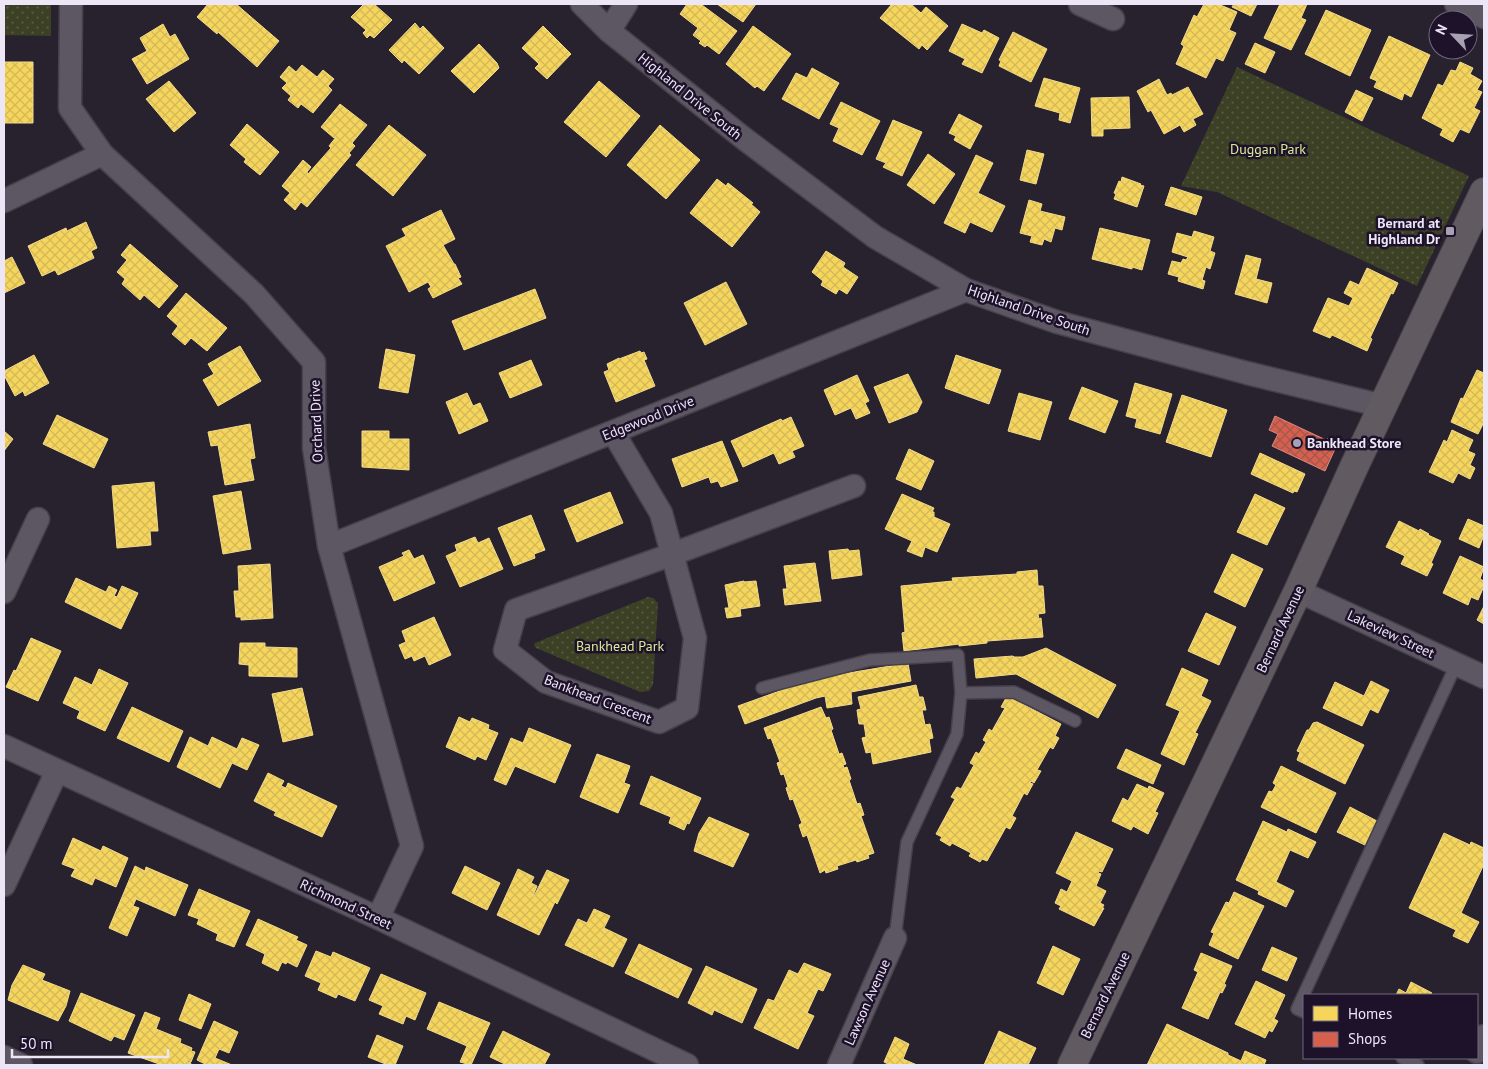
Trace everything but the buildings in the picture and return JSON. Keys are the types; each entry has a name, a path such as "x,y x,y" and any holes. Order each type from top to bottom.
{"street":[{"name":"Orchard Drive","path":"70,4 70,108 102,154 254,294 314,362 314,448 329,546 412,846 378,918"},
{"name":"Highland Drive South","path":"582,4 609,31 742,137 875,237 966,290 1057,322 1247,373 1383,406"},
{"path":"609,31 626,4"},
{"path":"1080,4 1113,20"},
{"path":"1456,4 1484,17"},
{"path":"4,201 102,154"},
{"name":"Bernard Avenue","path":"1072,1065 1298,591 1484,192"},
{"name":"Edgewood Drive","path":"329,546 966,290"},
{"name":"Bankhead Crescent","path":"614,432 661,513 673,554 695,638 687,708 659,722 546,682 505,650 516,610 673,554 854,486"},
{"path":"4,592 38,519"},
{"name":"Lakeview Street","path":"1298,591 1484,677"},
{"name":"Richmond Street","path":"4,746 378,918 687,1065"},
{"path":"4,885 57,771"},
{"name":"Lawson Avenue","path":"839,1065 895,938"},
{"path":"1478,1050 1484,1036"},
{"path":"4,1057 21,1065"}],"lane":[{"path":"762,688 870,660 958,655 961,693 957,734 907,842 895,938"},
{"path":"1304,994 1456,664"},
{"path":"961,693 1014,692 1076,721"},
{"path":"1303,996 1297,1009 1303,1012"},
{"path":"1404,1059 1418,1065"}],"green space":[{"path":"4,4 51,4 51,36 4,35"},
{"name":"Duggan Park","path":"1237,67 1469,176 1417,286 1217,192 1181,186"},
{"name":"Bankhead Park","path":"648,597 653,598 658,603 653,685 649,691 640,692 536,648 534,645 535,643"}],"place":[{"name":"Bernard at Highland Dr","path":"1450,231"},
{"name":"Bankhead Store","path":"1297,443"}]}
